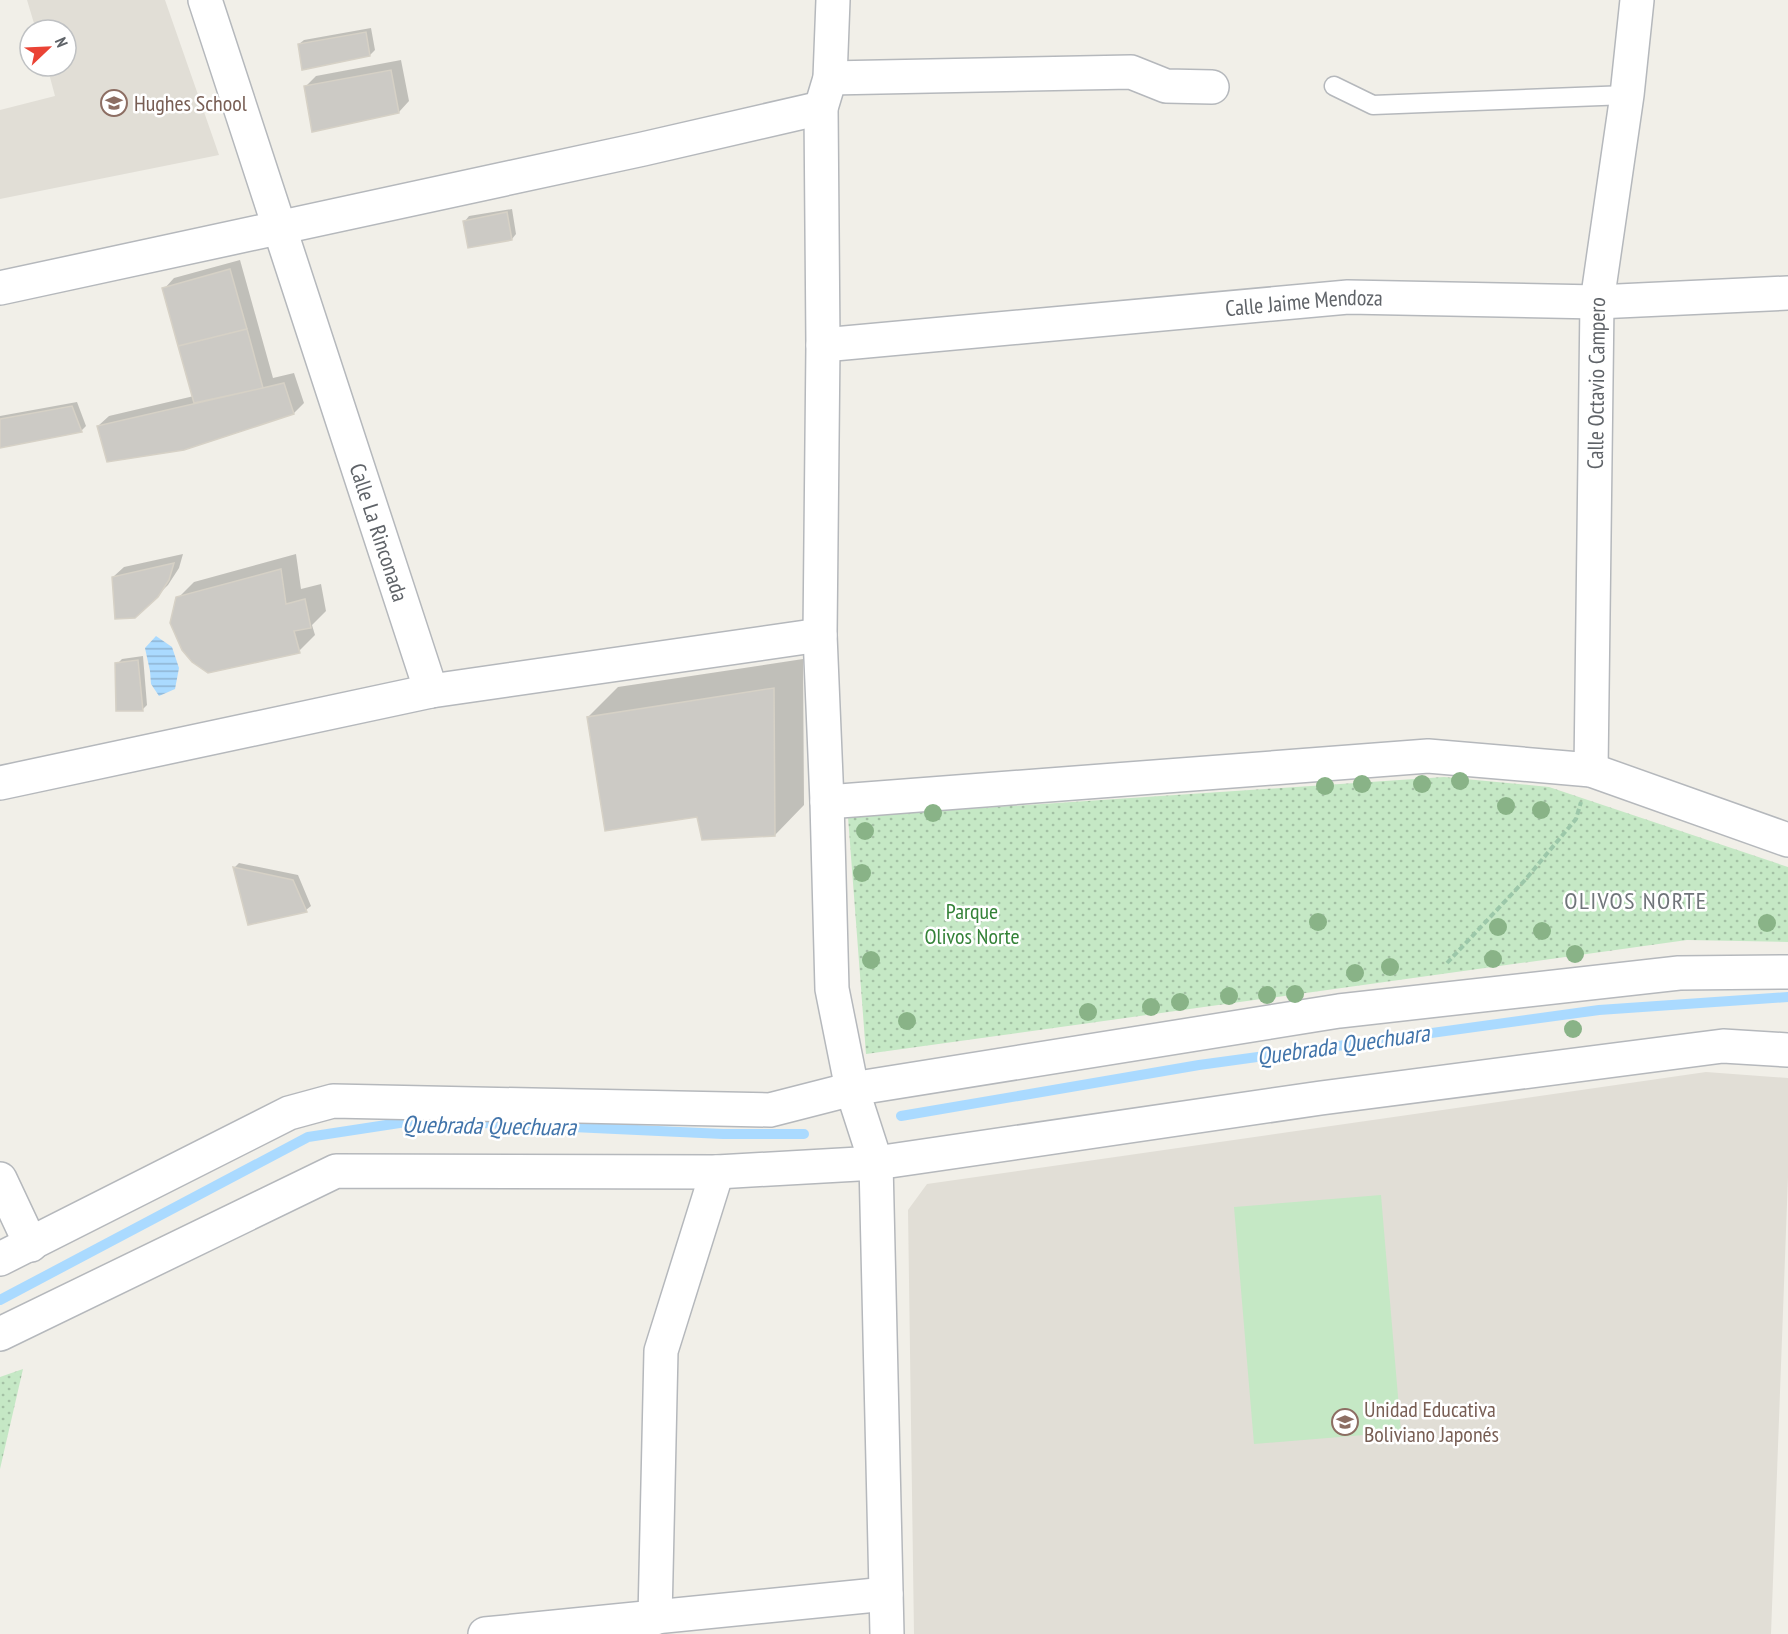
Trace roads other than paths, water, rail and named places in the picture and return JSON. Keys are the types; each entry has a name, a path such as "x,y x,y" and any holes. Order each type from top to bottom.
{"street":[{"name":"Calle La Rinconada","path":"205,0 430,692"},
{"path":"833,0 826,93 819,635 827,802 832,989 852,1089 876,1163 887,1634"},
{"name":"Calle Octavio Campero","path":"1591,770 1597,302 1627,95 1637,0"},
{"path":"0,288 643,149 826,93 1131,72 1166,86 1212,87"},
{"name":"Calle Jaime Mendoza","path":"823,345 1348,297 1597,302 1788,293"},
{"path":"0,783 430,692 819,635"},
{"path":"827,802 1428,756 1591,770 1788,840"},
{"path":"0,1259 289,1113 333,1101 770,1110 852,1089 1339,1011 1679,973 1788,972"},
{"path":"0,1334 336,1171 717,1172 876,1163 1321,1098 1723,1046 1788,1050"},
{"path":"655,1618 661,1351 717,1172"},
{"path":"0,1179 31,1245"},
{"path":"485,1634 886,1594"}],"lane":[{"path":"1334,86 1373,105 1627,95"}],"water":[{"path":"156,636 172,647 179,668 175,689 159,696 151,684 145,648"}],"waterway":[{"name":"Quebrada Quechuara","path":"901,1116 1199,1065 1599,1010 1788,997"},
{"name":"Quebrada Quechuara","path":"0,1300 308,1137 419,1120 723,1134 804,1134"}],"place":[{"name":"Hughes School","path":"114,103"},
{"name":"Unidad Educativa Boliviano Japonés","path":"1345,1422"}],"district":[{"name":"OLIVOS NORTE","path":"1636,901"}],"park label":[{"name":"Parque Olivos Norte","path":"972,924"}]}
